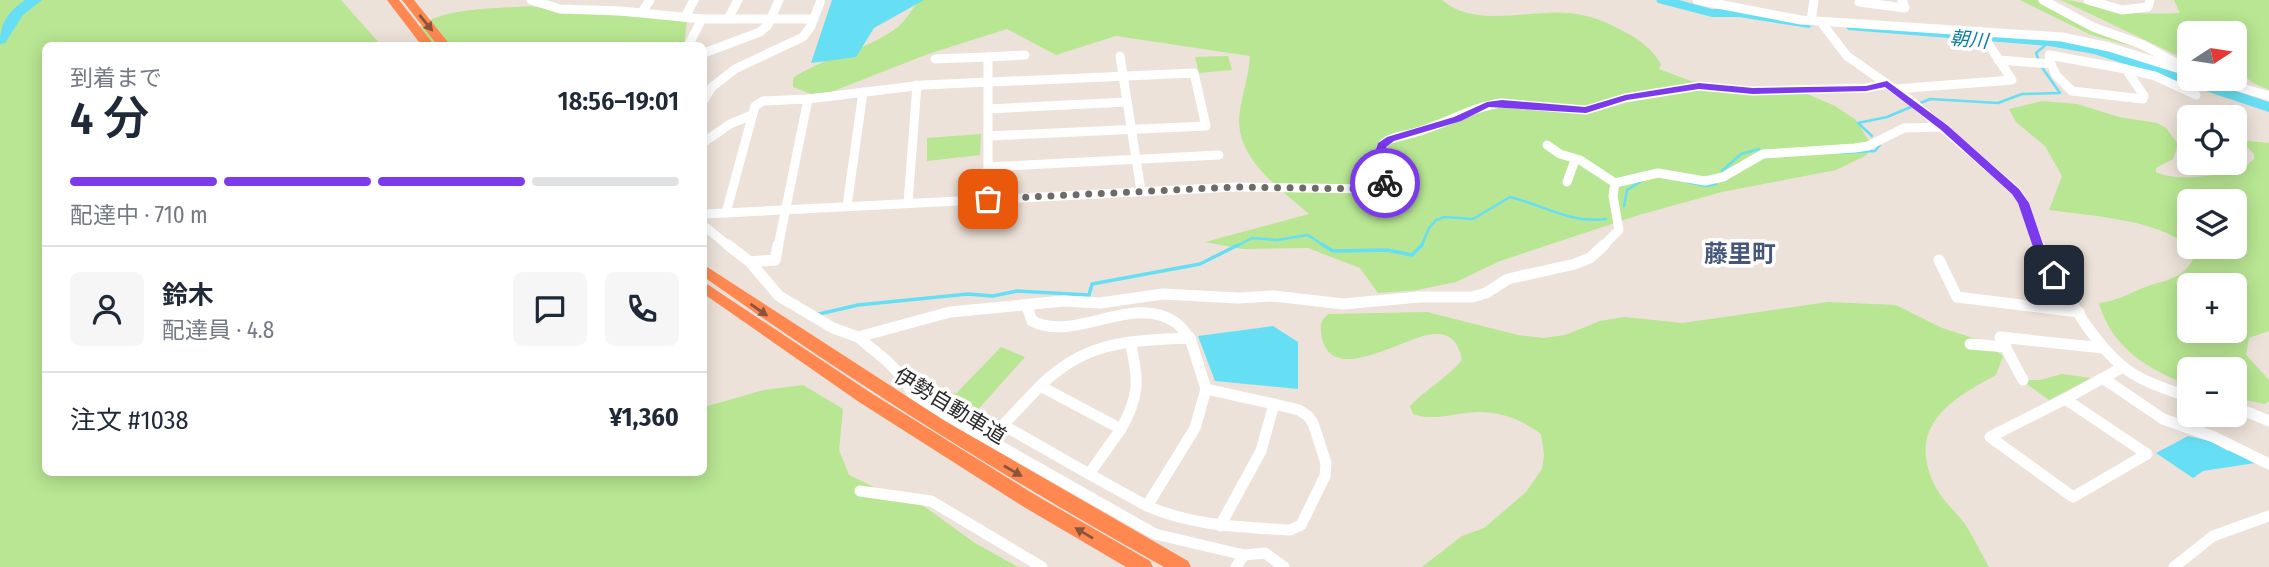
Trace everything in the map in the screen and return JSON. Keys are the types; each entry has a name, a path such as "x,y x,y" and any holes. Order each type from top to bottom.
{"highway":[{"path":"393,0 426,42"},
{"path":"408,0 442,42"},
{"name":"伊勢自動車道","path":"707,272 862,380 1115,531 1181,567"},
{"name":"伊勢自動車道","path":"707,289 761,330 850,388 998,481 1143,567"}],"street":[{"path":"531,0 560,9 702,19 814,19"},
{"path":"560,9 566,0"},
{"path":"644,9 650,0"},
{"path":"685,17 694,0"},
{"path":"728,19 738,0"},
{"path":"707,52 760,32 771,19 779,0"},
{"path":"707,94 712,84 725,74 798,41 807,32 821,0"},
{"path":"1697,0 1719,2 1819,24 1864,24 1982,36 2085,40 2177,67"},
{"path":"1814,0 1819,24 1847,56 1944,127 2020,197 2045,260 2103,348 2123,367 2177,393"},
{"path":"1864,24 1858,1 1905,8 1902,0"},
{"path":"2043,0 2093,27 2159,53 2177,64"},
{"path":"2088,0 2106,7 2128,10 2148,7 2150,0"},
{"path":"690,42 702,19"},
{"path":"707,214 1235,187 1369,189 1388,181 1389,175 1380,152 1382,145 1390,139 1457,119 1487,105 1502,103 1586,110 1625,98 1699,86 1753,91 2012,80 1982,36"},
{"path":"935,59 1024,55"},
{"path":"2045,64 2049,55 2126,69 2155,76 2196,95"},
{"path":"1120,56 1141,191"},
{"path":"988,57 988,199"},
{"path":"1998,60 2045,64 2072,90 2143,99 2144,96 2126,69"},
{"path":"726,213 755,106 763,102 917,85 1194,73 1206,126 988,136"},
{"path":"908,203 917,85"},
{"path":"2247,89 2269,96"},
{"path":"847,206 863,92"},
{"path":"750,262 775,260 808,99"},
{"path":"988,109 1127,102"},
{"path":"707,140 730,124 752,115"},
{"path":"1615,183 1658,172 1706,181 1734,173 1751,157 1763,154 1855,148 1868,146 1904,128 1944,127"},
{"path":"1547,145 1580,160 1615,183"},
{"path":"988,167 1219,155"},
{"path":"1567,182 1575,160"},
{"path":"858,337 950,312 1064,301 1100,303 1163,294 1238,298 1274,296 1343,304 1408,297 1472,297 1486,293 1508,279 1575,264 1600,250 1619,230 1620,222 1611,198 1615,183"},
{"path":"707,228 750,262 779,296 833,328 858,337 887,361 904,379 913,395 1155,534 1240,561 1265,553 1284,567"},
{"path":"1939,260 1956,297 2080,312"},
{"path":"1027,306 1031,320 1038,325 1053,327 1108,318 1160,315 1183,325 1190,338 1206,389 1195,428 1147,506"},
{"path":"2023,380 2000,337 2103,348"},
{"path":"1190,338 1097,347 1078,356 1039,385 1003,425 1110,487 1169,517 1220,526 1290,530 1301,525 1325,476 1326,463 1308,416 1299,410 1206,389"},
{"path":"1089,474 1121,429 1138,397 1140,383 1130,342"},
{"path":"1970,344 2006,347"},
{"path":"2065,399 2147,454 2073,497 1990,437 2123,367"},
{"path":"2104,379 2163,419 2214,437 2269,464"},
{"path":"1039,385 1121,429"},
{"path":"1220,526 1261,451 1274,404"},
{"path":"2247,412 2269,421"},
{"path":"1097,501 1110,487"},
{"path":"860,491 931,501 1042,567"},
{"path":"2174,567 2213,536 2269,516"}],"green space":[{"path":"0,0 341,0 378,42 42,42 42,476 707,476 707,406 764,390 803,385 843,409 839,450 849,475 878,489 907,494 975,543 1018,567 0,567"},
{"path":"920,0 1442,0 1455,9 1486,16 1553,12 1577,14 1605,22 1630,35 1654,54 1661,64 1659,69 1691,81 1805,93 1835,106 1856,120 1870,143 1867,155 1836,170 1722,192 1639,215 1500,261 1456,282 1417,290 1378,293 1360,268 1308,248 1243,249 1205,242 1309,214 1260,169 1243,142 1239,127 1240,110 1250,56 1116,36 1056,55 1007,29 928,54 808,101 811,94 793,87 793,78 805,70 887,35 902,23"},
{"path":"2020,0 2037,0 2069,18 2142,49 2091,35"},
{"path":"2061,0 2114,11 2155,14 2180,13 2174,0 2269,0 2269,90 2247,78 2247,21 2177,21 2177,55"},
{"path":"530,6 580,13 687,20 684,42 430,42 419,27 429,20 456,12"},
{"path":"1228,56 1232,70 1199,73 1195,57"},
{"path":"2042,101 2077,104 2119,117 2157,123 2166,128 2177,143 2177,147 2173,159 2156,168 2156,172 2177,177 2247,175 2247,164 2254,159 2254,154 2247,147 2248,141 2269,143 2269,331 2249,338 2246,355 2269,380 2269,401 2265,404 2247,400 2247,357 2177,357 2177,380 2159,372 2133,355 2122,344 2112,332 2099,303 2177,276 2177,343 2247,343 2247,273 2182,273 2192,259 2247,259 2247,189 2177,189 2177,238 2141,224 2049,210 2062,176 2045,146 2016,122 2009,109"},
{"path":"981,134 980,155 927,161 927,138"},
{"path":"1828,302 1896,305 1942,328 1980,340 2003,356 1996,375 1963,395 1937,418 1929,432 1926,447 1927,465 1935,486 1965,524 1989,567 1422,567 1462,536 1484,528 1526,492 1542,469 1544,455 1541,434 1519,421 1496,413 1471,412 1430,417 1413,414 1410,406 1462,360 1457,344 1446,335 1421,337 1369,356 1352,359 1337,357 1326,349 1321,332 1323,319 1329,314 1427,312 1518,335 1543,338 1565,335 1600,321 1624,317 1683,323"},
{"path":"1001,347 1025,357 967,422 942,408"},
{"path":"2062,374 2091,378 2049,400 2021,380 2040,380"}],"water":[{"path":"832,0 924,0 874,28 856,57 811,63"},
{"path":"1273,326 1298,342 1298,389 1215,381 1198,336"},
{"path":"2188,436 2210,441 2228,451 2232,449 2255,463 2203,471 2193,478 2156,453"}],"waterway":[{"path":"0,40 17,12 35,0"},
{"name":"朝川","path":"1663,0 1712,13 1739,13 1809,24"},
{"name":"朝川","path":"1853,27 2049,42 2097,50 2269,107"},
{"path":"1872,136 1858,123 1887,117 1930,99 1998,103 2022,94 2060,93 2041,66 2036,53 2049,42"},
{"path":"1841,153 1875,151 1880,145"},
{"path":"1722,171 1741,154 1759,149"},
{"path":"1624,206 1627,190 1642,181"},
{"path":"1687,182 1707,186 1716,184"},
{"path":"1422,245 1429,228 1436,220 1445,217 1473,219 1510,197 1581,219 1606,219"},
{"path":"1235,247 1252,238 1277,240 1308,235 1323,245"},
{"path":"819,314 858,305 968,294 993,296 1017,291 1089,295 1092,284 1200,264 1238,245"},
{"path":"1323,245 1333,251 1387,250 1412,255 1422,245"}],"way so far":[{"path":"988,199 1235,187 1369,189 1385,183"}],"district":[{"name":"藤里町","path":"1740,254"}],"route":[{"path":"1385,183 1389,175 1380,152 1382,145 1390,139 1431,129 1487,105 1502,103 1586,110 1625,98 1699,86 1753,91 1866,88 1887,84 1944,127 2016,191 2024,203 2039,247 2054,275"}]}
